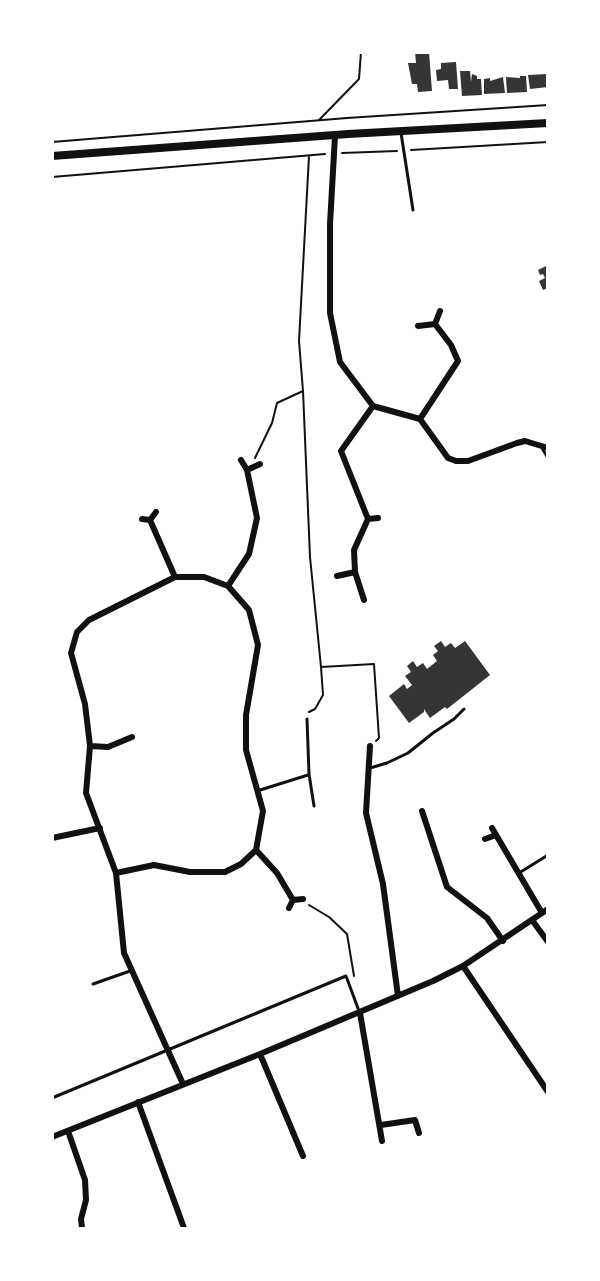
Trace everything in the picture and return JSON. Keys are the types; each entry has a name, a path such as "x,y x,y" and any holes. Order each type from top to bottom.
{"main road":[{"path":"52,156 400,131 439,131 548,123"}],"street":[{"path":"335,136 330,224 330,313 340,362 374,406 420,419 448,458 468,461 525,441 545,447"},
{"path":"435,324 440,311"},
{"path":"420,419 458,361 452,345 435,324"},
{"path":"418,326 435,324"},
{"path":"364,600 355,572 354,550 368,519 341,451 374,406"},
{"path":"228,586 249,554 257,518 253,467 241,460"},
{"path":"156,512 146,520 175,577"},
{"path":"368,519 378,518"},
{"path":"337,576 355,572"},
{"path":"116,873 154,865 190,872 225,872 241,864 256,850 263,811 246,750 246,715 258,645 249,610 228,586 204,577 175,577 88,620 76,632 71,653 85,704 90,746 87,793 116,873 124,953 183,1084"},
{"path":"90,746 108,747 132,737"},
{"path":"370,748 366,813 383,884 398,996"},
{"path":"422,811 447,886 487,918 503,940"},
{"path":"52,838 100,828"},
{"path":"52,1137 398,996 463,966 545,911 492,828"},
{"path":"485,839 496,835"},
{"path":"256,850 277,873 293,900"},
{"path":"293,900 303,899"},
{"path":"289,909 293,900"},
{"path":"532,920 548,942"},
{"path":"463,966 548,1092"},
{"path":"360,1013 382,1141"},
{"path":"260,1054 303,1156"},
{"path":"138,1102 184,1228"},
{"path":"381,1125 415,1120 419,1133"},
{"path":"68,1131 85,1180 86,1200 81,1219 82,1228"}],"lane":[{"path":"400,131 413,210"},
{"path":"545,447 548,458"},
{"path":"369,769 408,753 464,709"},
{"path":"307,719 309,774 314,806"},
{"path":"256,791 309,774"},
{"path":"519,873 548,855"},
{"path":"93,984 132,970"},
{"path":"52,1098 346,976 360,1013"}],"path":[{"path":"318,120 358,79 361,52"},
{"path":"52,142 318,120 548,105"},
{"path":"52,177 334,153 548,142"},
{"path":"307,719 309,712 315,709 323,695 310,556 299,341 309,155"},
{"path":"253,467 256,453 272,423 277,403 303,391"},
{"path":"321,667 374,664 379,738 370,748"},
{"path":"303,899 347,934 354,979"}],"building":[{"path":"415,52 429,52 432,91 418,92 417,84 412,84 408,63 416,63"},
{"path":"456,62 458,89 449,89 448,80 437,81 436,70 441,69 441,63"},
{"path":"460,71 470,71 471,82 472,74 477,76 477,79 481,79 482,95 462,96"},
{"path":"548,74 548,87 530,89 528,75"},
{"path":"520,76 526,76 527,92 507,93 506,77 520,78"},
{"path":"503,77 505,93 484,94 484,79 490,78 490,81"},
{"path":"548,265 548,288 543,290 539,281 545,278 538,270"},
{"path":"441,641 445,647 451,643 455,648 465,641 490,675 447,709 445,707 430,718 424,709 424,712 409,723 389,696 404,684 407,689 412,685 405,676 411,672 407,666 413,661 417,667 423,663 427,669 437,661 433,655 438,651 434,646"}]}
